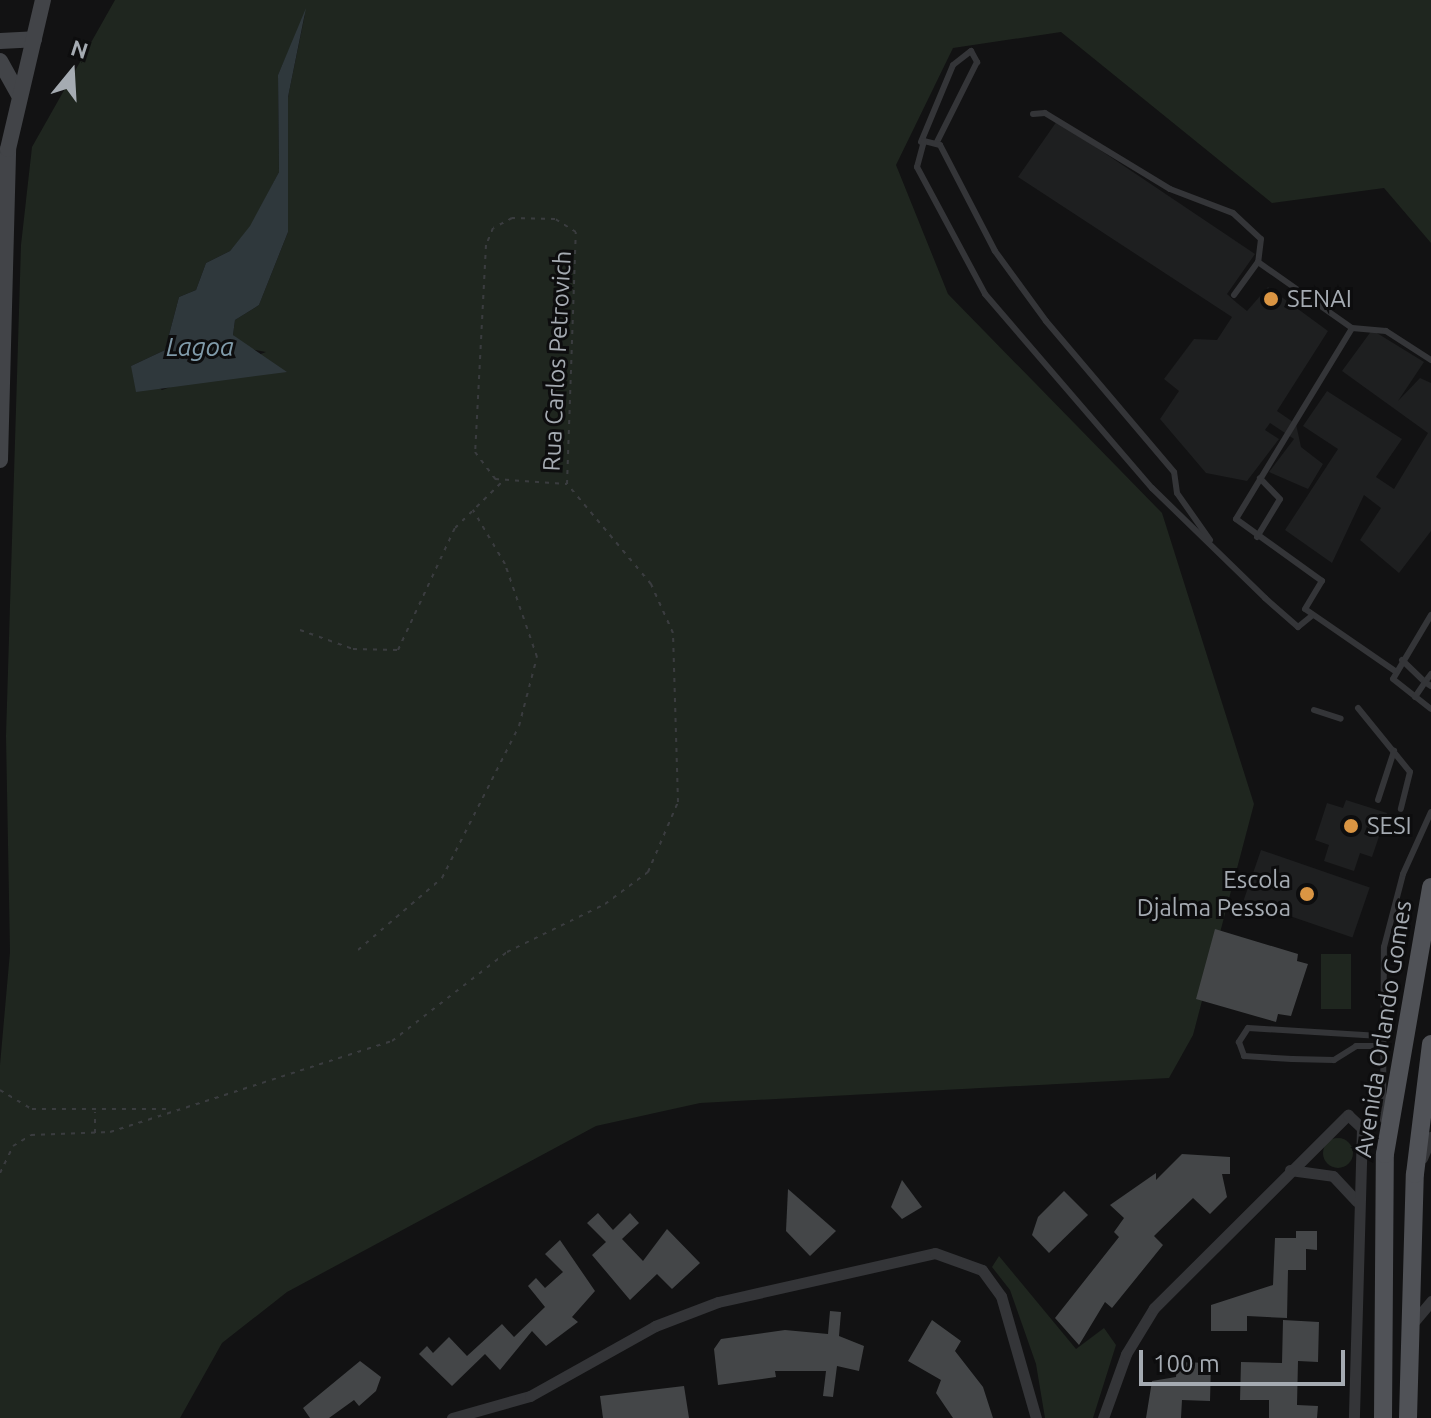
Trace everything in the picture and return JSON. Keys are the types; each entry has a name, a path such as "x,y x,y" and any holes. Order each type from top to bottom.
{"main road":[{"path":"0,460 5,207 19,96 43,0"},
{"path":"0,41 34,39"},
{"path":"0,61 19,96"},
{"name":"Avenida Orlando Gomes","path":"1383,1418 1385,1154 1431,887"},
{"name":"Avenida Orlando Gomes","path":"1408,1418 1415,1174 1431,1044"}],"street":[{"path":"1103,1418 1126,1354 1154,1308 1342,1118 1355,1117 1362,1128 1357,1202 1354,1418"},
{"path":"1415,1174 1431,1137"},
{"path":"1290,1170 1333,1176 1357,1202"},
{"path":"452,1418 530,1396 655,1326 718,1302 935,1253 982,1270 1001,1296 1036,1418"},
{"path":"1409,1328 1431,1301"}],"lane":[{"path":"937,142 977,62 971,51 953,65 916,154 946,230 985,294 1152,488 1298,627 1313,615"},
{"path":"1033,114 1045,113 1170,189 1233,213 1261,239 1258,262 1234,295"},
{"path":"916,154 924,141 937,142"},
{"path":"937,142 995,251 1170,466 1177,493 1210,540"},
{"path":"1258,262 1352,328 1386,331 1431,360"},
{"path":"1352,328 1236,519 1322,581 1305,603 1313,615 1395,671"},
{"path":"1257,537 1280,499 1260,478"},
{"path":"1431,615 1395,671 1395,683 1431,709"},
{"path":"1402,660 1428,684"},
{"path":"1415,697 1428,684 1431,674"},
{"path":"1358,708 1411,777 1401,809"},
{"path":"1314,710 1341,719"},
{"path":"1378,800 1394,751"},
{"path":"1385,1154 1380,1036 1384,947 1403,874 1431,812"},
{"path":"1380,1036 1248,1028 1239,1042 1244,1056 1292,1059 1334,1060 1356,1046 1381,1046"}],"path":[{"name":"Rua Carlos Petrovich","path":"0,1173 13,1146 31,1135 95,1135 392,1041 507,952 628,889 661,852 678,802 673,633 651,584 567,484 578,238 563,221 523,217 501,222 486,245 475,452 487,474 503,481 567,484"},
{"path":"300,630 353,649 398,650 427,578 473,510 503,481"},
{"path":"358,950 442,878 519,726 537,657 505,564 473,510"},
{"name":"Rua Carlos Petrovich","path":"0,1090 32,1109 177,1109"},
{"path":"95,1110 95,1135"}],"shaded area":[{"path":"115,0 1431,0 1431,243 1384,188 1272,203 1061,32 953,48 896,165 948,294 1162,513 1254,804 1193,1035 1169,1078 700,1103 596,1126 287,1292 222,1343 180,1418 0,1418 0,1065 10,952 6,736 21,245 32,147","holes":["305,14 288,97 288,232 259,305 235,320 233,335 245,348 266,352 162,390 131,366 165,350 179,297 196,290 206,263 230,251 251,226 279,172 278,75"]},
{"name":"SENAI","path":"1057,121 1255,254 1227,294 1247,311 1268,287 1328,331 1277,411 1296,424 1301,447 1323,464 1308,489 1269,472 1294,439 1270,423 1265,430 1279,439 1247,481 1206,473 1160,419 1179,391 1164,379 1194,339 1217,340 1232,317 1018,177"},
{"path":"1372,330 1424,362 1398,401 1420,378 1431,383 1431,531 1399,573 1360,540 1381,508 1364,495 1332,563 1285,530 1338,449 1303,426 1327,391 1402,439 1376,477 1394,489 1428,433 1342,371"},
{"name":"SESI","path":"1346,800 1387,813 1372,857 1360,853 1354,871 1324,861 1329,845 1315,840 1327,803 1343,808"},
{"name":"Escola Djalma Pessoa","path":"1261,850 1370,887 1352,938 1244,900"},
{"path":"1321,954 1351,954 1351,1009 1321,1009"},
{"path":"1338,1138 1344,1139 1352,1147 1352,1159 1344,1167 1338,1168 1332,1167 1324,1159 1323,1153 1324,1147 1332,1139"},
{"path":"999,1256 1076,1349 1104,1328 1116,1345 1093,1418 1045,1418 1036,1364 1010,1290 992,1267"}],"water":[{"name":"Lagoa","path":"306,8 288,97 288,232 259,305 235,320 233,335 287,372 136,392 131,366 165,350 179,297 196,290 206,263 230,251 250,226 279,172 278,75"}],"building":[{"path":"1215,929 1298,954 1297,961 1308,964 1291,1016 1278,1014 1276,1022 1196,999"},
{"path":"1182,1154 1230,1157 1230,1174 1222,1174 1227,1197 1210,1214 1193,1198 1154,1236 1163,1245 1112,1308 1105,1302 1079,1345 1055,1318 1119,1237 1114,1232 1124,1218 1110,1205 1156,1173 1156,1180"},
{"path":"902,1180 922,1207 902,1219 891,1207"},
{"path":"788,1189 836,1231 810,1256 786,1231"},
{"path":"1064,1191 1088,1215 1049,1253 1032,1235 1038,1217"},
{"path":"598,1213 613,1230 630,1213 639,1223 622,1239 643,1261 667,1229 700,1263 672,1289 657,1274 630,1300 592,1255 606,1242 587,1223"},
{"path":"1296,1231 1317,1231 1317,1250 1306,1249 1306,1270 1288,1270 1287,1318 1247,1316 1247,1331 1211,1331 1211,1305 1273,1285 1275,1238 1296,1238"},
{"path":"560,1240 595,1291 572,1317 578,1322 546,1346 532,1331 500,1370 485,1354 452,1386 419,1354 427,1346 433,1353 449,1337 467,1356 502,1324 514,1337 545,1307 528,1286 536,1278 545,1288 563,1272 545,1254"},
{"path":"830,1311 841,1312 839,1336 864,1346 859,1371 837,1366 833,1397 823,1396 826,1371 775,1371 776,1377 718,1385 714,1349 721,1339 785,1330 828,1334"},
{"path":"932,1320 961,1341 955,1351 983,1387 993,1418 953,1418 936,1393 941,1380 908,1361"},
{"path":"1283,1320 1319,1322 1318,1362 1298,1361 1297,1405 1318,1406 1317,1418 1269,1418 1269,1400 1240,1400 1241,1362 1282,1363"},
{"path":"360,1361 381,1377 376,1391 359,1406 354,1400 329,1418 310,1418 303,1408"},
{"path":"1177,1362 1211,1363 1210,1401 1182,1400 1181,1418 1146,1418 1152,1381 1176,1377"},
{"path":"684,1386 689,1418 603,1418 600,1396"}],"place":[{"name":"SENAI","path":"1271,299"},
{"name":"SESI","path":"1351,826"},
{"name":"Escola Djalma Pessoa","path":"1307,894"}]}
